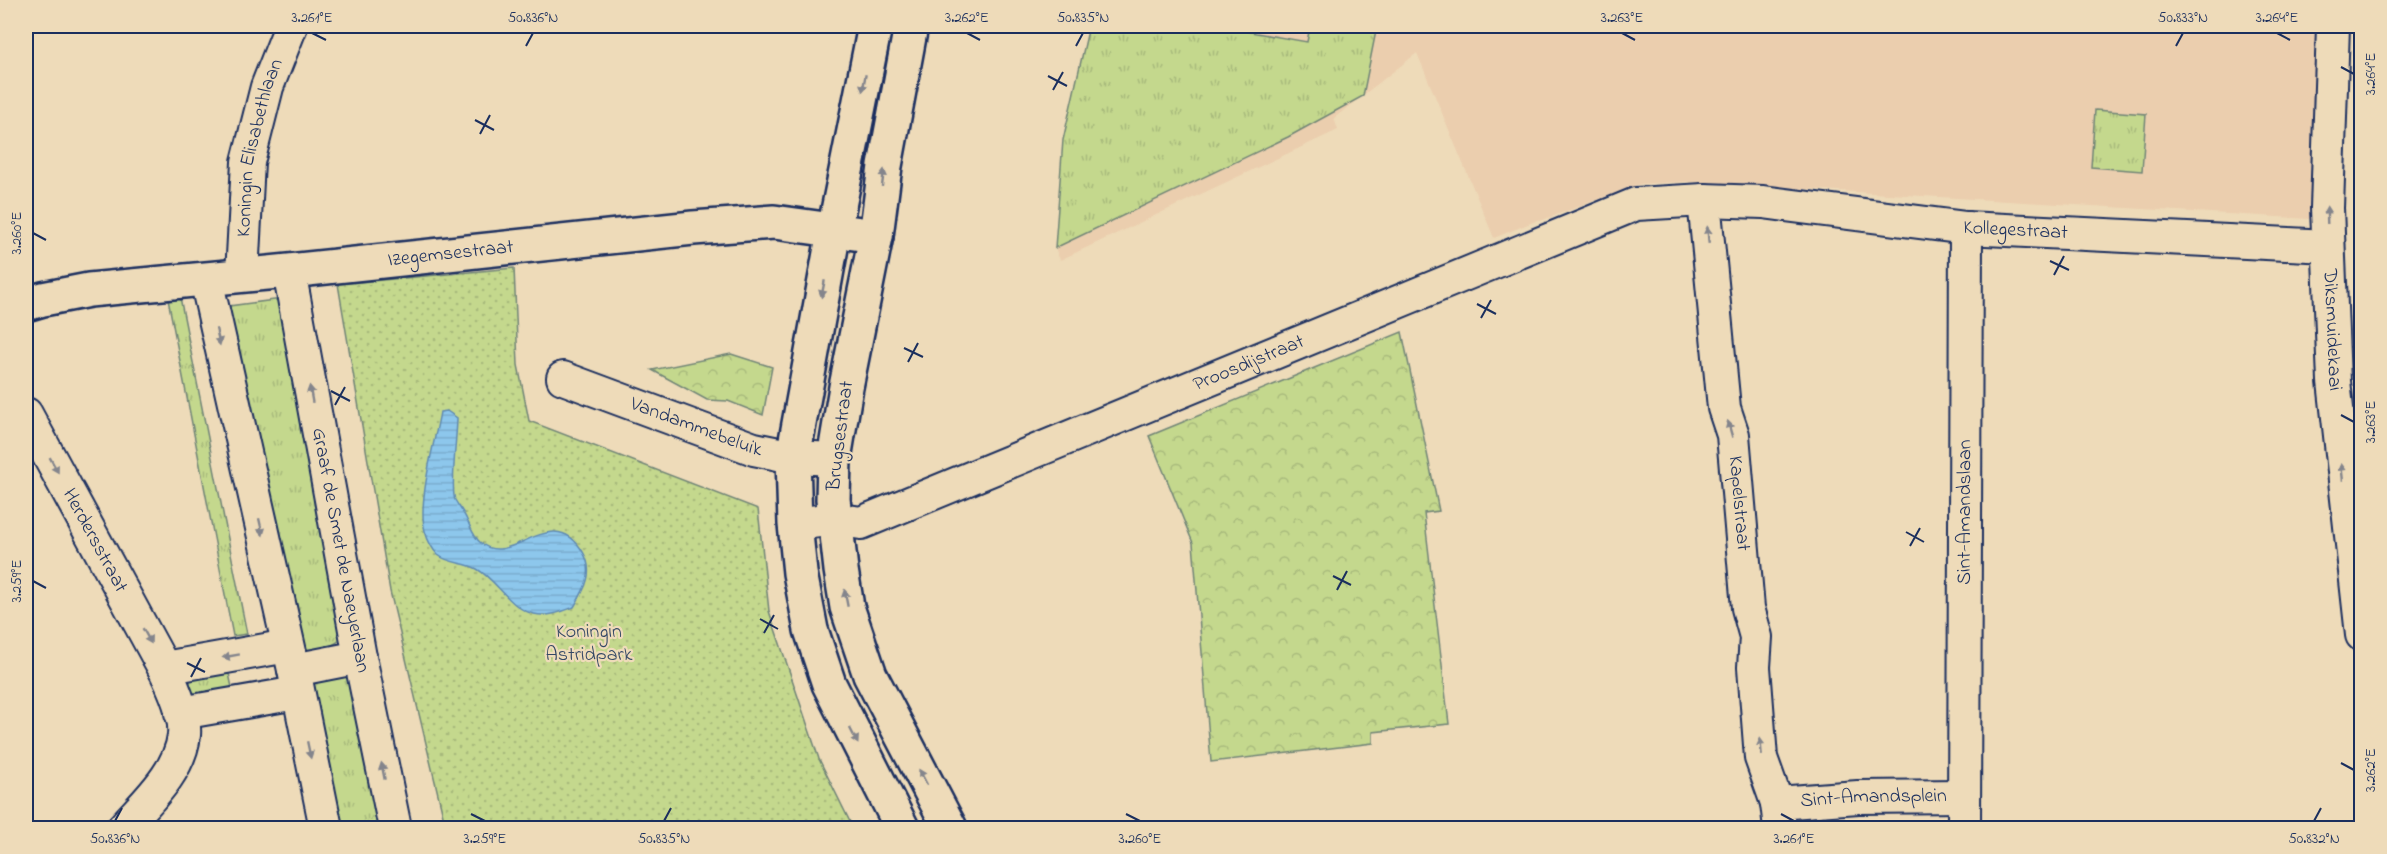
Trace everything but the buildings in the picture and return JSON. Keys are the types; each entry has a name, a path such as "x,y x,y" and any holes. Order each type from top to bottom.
{"main road":[{"name":"Brugsestraat","path":"875,26 834,231 793,457 795,524 800,573 811,630 829,684 902,828"},
{"name":"Brugsestraat","path":"911,26 885,166 876,236 855,333 834,459 833,486 841,570 848,607 870,675 950,828"},
{"name":"Izegemsestraat","path":"26,304 88,290 693,228 774,222 876,236"}],"street":[{"name":"Koningin Elisabethlaan","path":"242,275 248,162 267,87 291,26"},
{"name":"Diksmuidekaai","path":"2333,26 2326,208 2334,381 2361,635"},
{"name":"Kollegestraat","path":"1704,200 1763,202 1966,228 2328,246"},
{"name":"Proosdijstraat","path":"795,524 835,519 861,523 1636,204 1704,200"},
{"name":"Kapelstraat","path":"1704,200 1724,408 1733,435 1748,608 1756,637 1754,667 1761,758 1778,816"},
{"name":"Sint-Amandslaan","path":"1964,796 1966,228"},
{"name":"Graaf de Smet de Naeyerlaan","path":"289,271 360,657 395,828"},
{"path":"206,279 326,828"},
{"name":"Vandammebeluik","path":"563,378 754,449 793,457 834,459"},
{"name":"Herdersstraat","path":"26,414 177,695 184,733 180,753 165,778 123,828"},
{"path":"181,713 293,670 360,657"},
{"path":"164,668 293,670"},
{"name":"Sint-Amandsplein","path":"1778,816 1858,796 1964,796 1964,828"}],"shaded area":[{"path":"1088,26 2318,26 2310,219 1686,182 1640,184 1494,238 1417,53 1334,118 1338,130 1060,260 1055,248 1063,140"}],"green space":[{"path":"1089,26 1217,26 1307,42 1310,26 1377,26 1363,96 1288,137 1055,248 1063,140"},
{"path":"2095,110 2146,114 2142,171 2091,167"},
{"name":"Koningin Astridpark","path":"514,268 518,365 529,421 758,509 769,611 819,759 853,828 446,828 390,591 338,284"},
{"path":"179,292 247,634 233,636 167,294"},
{"path":"282,299 345,635 332,645 315,649 304,649 295,638 229,306"},
{"path":"1402,332 1439,511 1424,513 1449,724 1373,732 1373,743 1211,762 1193,543 1149,436"},
{"path":"731,354 772,367 763,415 728,401 707,400 652,370"},
{"path":"228,669 233,692 198,698 190,693 190,680 195,676"},
{"path":"340,676 354,679 388,828 334,828 312,684 318,680"}],"water":[{"path":"447,411 457,418 453,473 455,500 475,536 481,543 493,549 505,548 545,533 558,532 571,538 583,552 588,566 585,587 574,607 545,615 526,611 511,601 477,569 447,560 434,550 425,531 423,505 440,412"}]}
